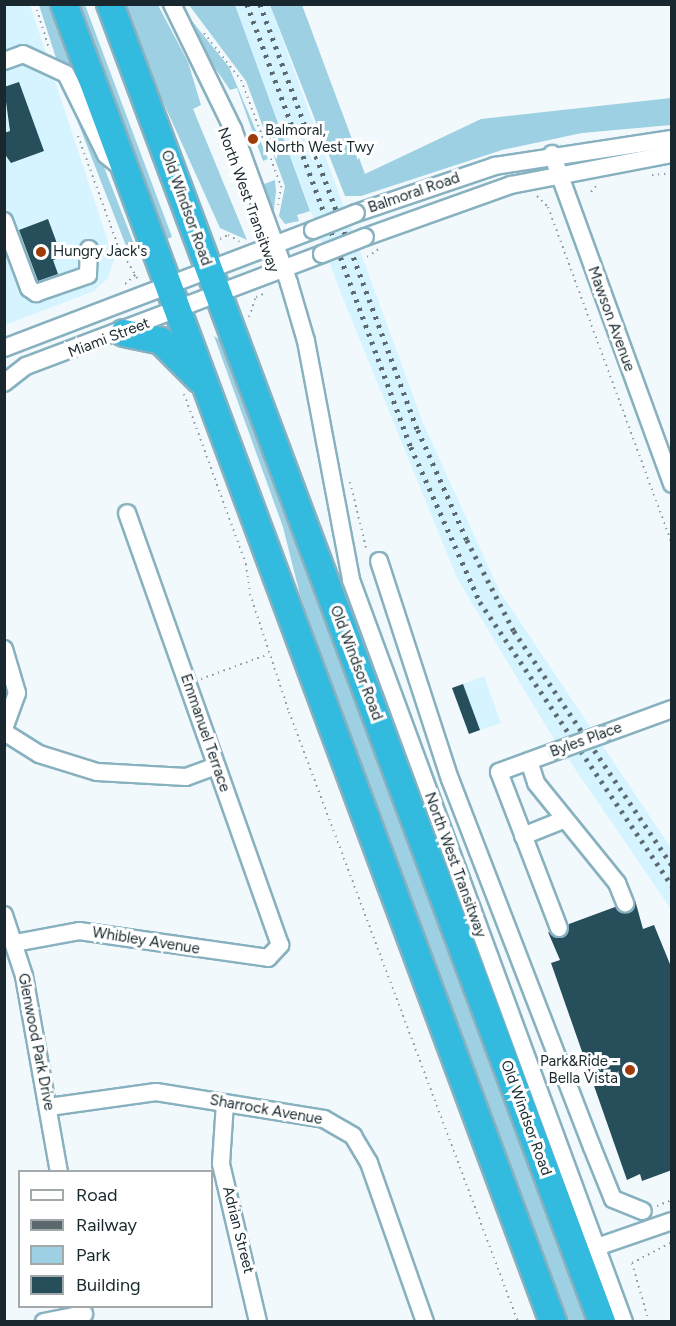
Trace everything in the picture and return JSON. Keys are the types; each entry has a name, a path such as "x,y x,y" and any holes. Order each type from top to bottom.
{"highway":[{"path":"64,4 172,299 193,388 553,1322"},
{"name":"Old Windsor Road","path":"110,4 602,1322"},
{"path":"124,333 161,341 193,388"}],"street":[{"name":"North West Transitway","path":"165,4 217,116 306,341 315,401 351,580 624,1322"},
{"name":"North West Transitway","path":"172,4 221,99 270,247"},
{"path":"4,61 23,54 66,74 106,154 125,170"},
{"name":"Balmoral Road","path":"172,299 209,271 356,213 495,166 552,154 672,139"},
{"name":"Mawson Avenue","path":"552,154 672,484"},
{"name":"Balmoral Road","path":"217,295 322,254 372,242 453,203 558,174 672,154"},
{"path":"4,221 29,288 36,293 88,275 89,249"},
{"name":"Miami Street","path":"4,348 172,299 217,295"},
{"name":"Miami Street","path":"4,383 26,366 124,333 172,299"},
{"name":"Emmanuel Terrace","path":"127,513 277,934 277,953"},
{"path":"379,561 450,778 591,1147 613,1199 643,1211"},
{"path":"4,649 17,693 4,730 39,754 97,772 186,777 216,766"},
{"name":"Byles Place","path":"523,836 500,772 672,709"},
{"path":"529,761 536,783 563,820 617,883 625,903"},
{"path":"559,928 523,836 563,820"},
{"name":"Glenwood Park Drive","path":"4,915 15,944 49,1107 59,1170"},
{"name":"Whibley Avenue","path":"15,944 79,931 255,958 277,953"},
{"name":"Sharrock Avenue","path":"49,1107 139,1092 225,1102 324,1119 353,1136 369,1163 425,1322"},
{"name":"Adrian Street","path":"225,1102 221,1164 258,1322"},
{"path":"597,1247 672,1221"},
{"path":"44,1322 84,1314"}],"path":[{"path":"198,26 241,80 281,186 276,210"},
{"path":"548,207 672,544"},
{"path":"224,237 247,242"},
{"path":"367,257 380,252 372,242"},
{"path":"249,328 256,297 271,291"},
{"path":"193,388 246,564 269,654 518,1322"},
{"path":"191,690 204,687 201,680 269,654"},
{"path":"649,1322 632,1263 672,1242"}],"shaded area":[{"path":"5,5 30,5 114,260 108,278 94,291 5,325"},
{"path":"235,5 270,5 423,423 500,592 671,848 671,909 549,731 457,578 340,291"},
{"path":"484,676 501,723 469,734 452,688"}],"green space":[{"path":"39,5 50,5 95,119 68,65 56,58"},
{"path":"76,5 85,5 172,237 162,241"},
{"path":"126,5 158,5 188,62 201,105 193,109 247,240 220,228 146,64"},
{"path":"179,5 229,67 268,159 263,161 237,88 230,90 211,62"},
{"path":"189,5 235,5 310,211 297,215 299,221 285,224 279,216 285,186 246,81"},
{"path":"270,5 302,5 365,174 481,119 671,98 671,125 582,133 502,150 361,196 345,196"},
{"path":"61,79 92,136 134,244 142,251 130,256"},
{"path":"275,180 276,192 273,216 264,184"},
{"path":"214,336 223,342 588,1321 563,1321 300,595 283,527"}],"building":[{"path":"19,82 44,151 11,163 4,153 4,133 10,131 4,87"},
{"name":"Hungry Jack's","path":"48,219 62,257 53,260 58,274 38,281 19,230"},
{"path":"463,684 480,730 469,734 452,688"},
{"name":"Park&Ride - Bella Vista","path":"635,900 643,929 654,925 672,969 672,1170 642,1181 640,1174 627,1180 551,963 560,960 548,932 562,938 569,924 615,907 628,913"}],"railway":[{"path":"247,4 411,447 480,602 672,886"},
{"path":"260,4 418,430 467,540 514,631 672,865"}],"place":[{"name":"Balmoral, North West Twy","path":"253,139"},
{"name":"Hungry Jack's","path":"41,252"},
{"name":"Park&Ride - Bella Vista","path":"630,1070"}]}
